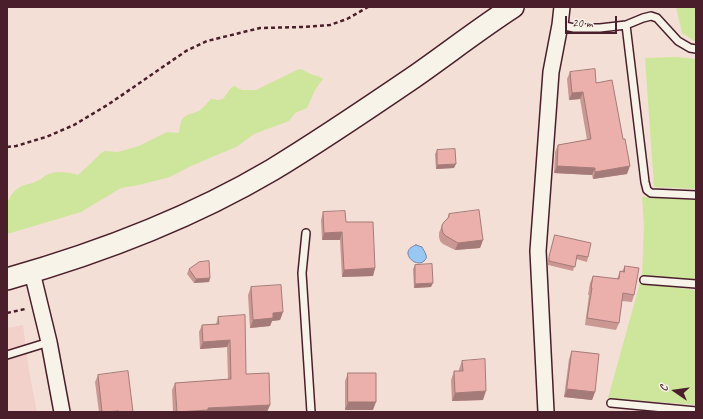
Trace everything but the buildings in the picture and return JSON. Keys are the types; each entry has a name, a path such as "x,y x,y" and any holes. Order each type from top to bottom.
{"main road":[{"path":"7,279 86,255 154,229 218,199 272,170 340,127 512,7"}],"street":[{"path":"546,412 538,251 551,72 562,7"},
{"path":"32,272 49,342 62,412"}],"lane":[{"path":"560,25 574,28 600,28 626,25 651,16 657,18 678,41 690,48 696,49"},
{"path":"626,25 647,190 651,193 696,195"},
{"path":"306,232 302,273 311,412"},
{"path":"644,280 696,284"},
{"path":"7,355 49,342"},
{"path":"612,403 696,411"}],"path":[{"path":"7,147 16,146 46,137 74,125 109,104 186,51 207,41 260,28 330,25 347,19 368,7"}],"shaded area":[{"path":"23,325 29,371 37,412 7,412 7,328"}],"green space":[{"path":"676,7 696,7 696,42 682,33"},
{"path":"676,57 696,59 696,189 654,187 645,58"},
{"path":"299,69 323,79 315,90 307,108 295,113 289,121 254,134 238,146 191,166 170,177 121,188 81,212 7,234 6,214 8,202 14,191 20,187 57,172 78,175 105,151 118,152 139,146 167,132 178,133 181,122 185,116 200,110 211,99 223,99 234,86 242,90 256,90"},
{"path":"642,197 696,200 696,280 642,275 644,225"},
{"path":"640,283 696,290 696,405 608,398"}],"water":[{"path":"416,245 422,247 426,256 425,260 421,263 413,261 408,255 408,251"}]}
